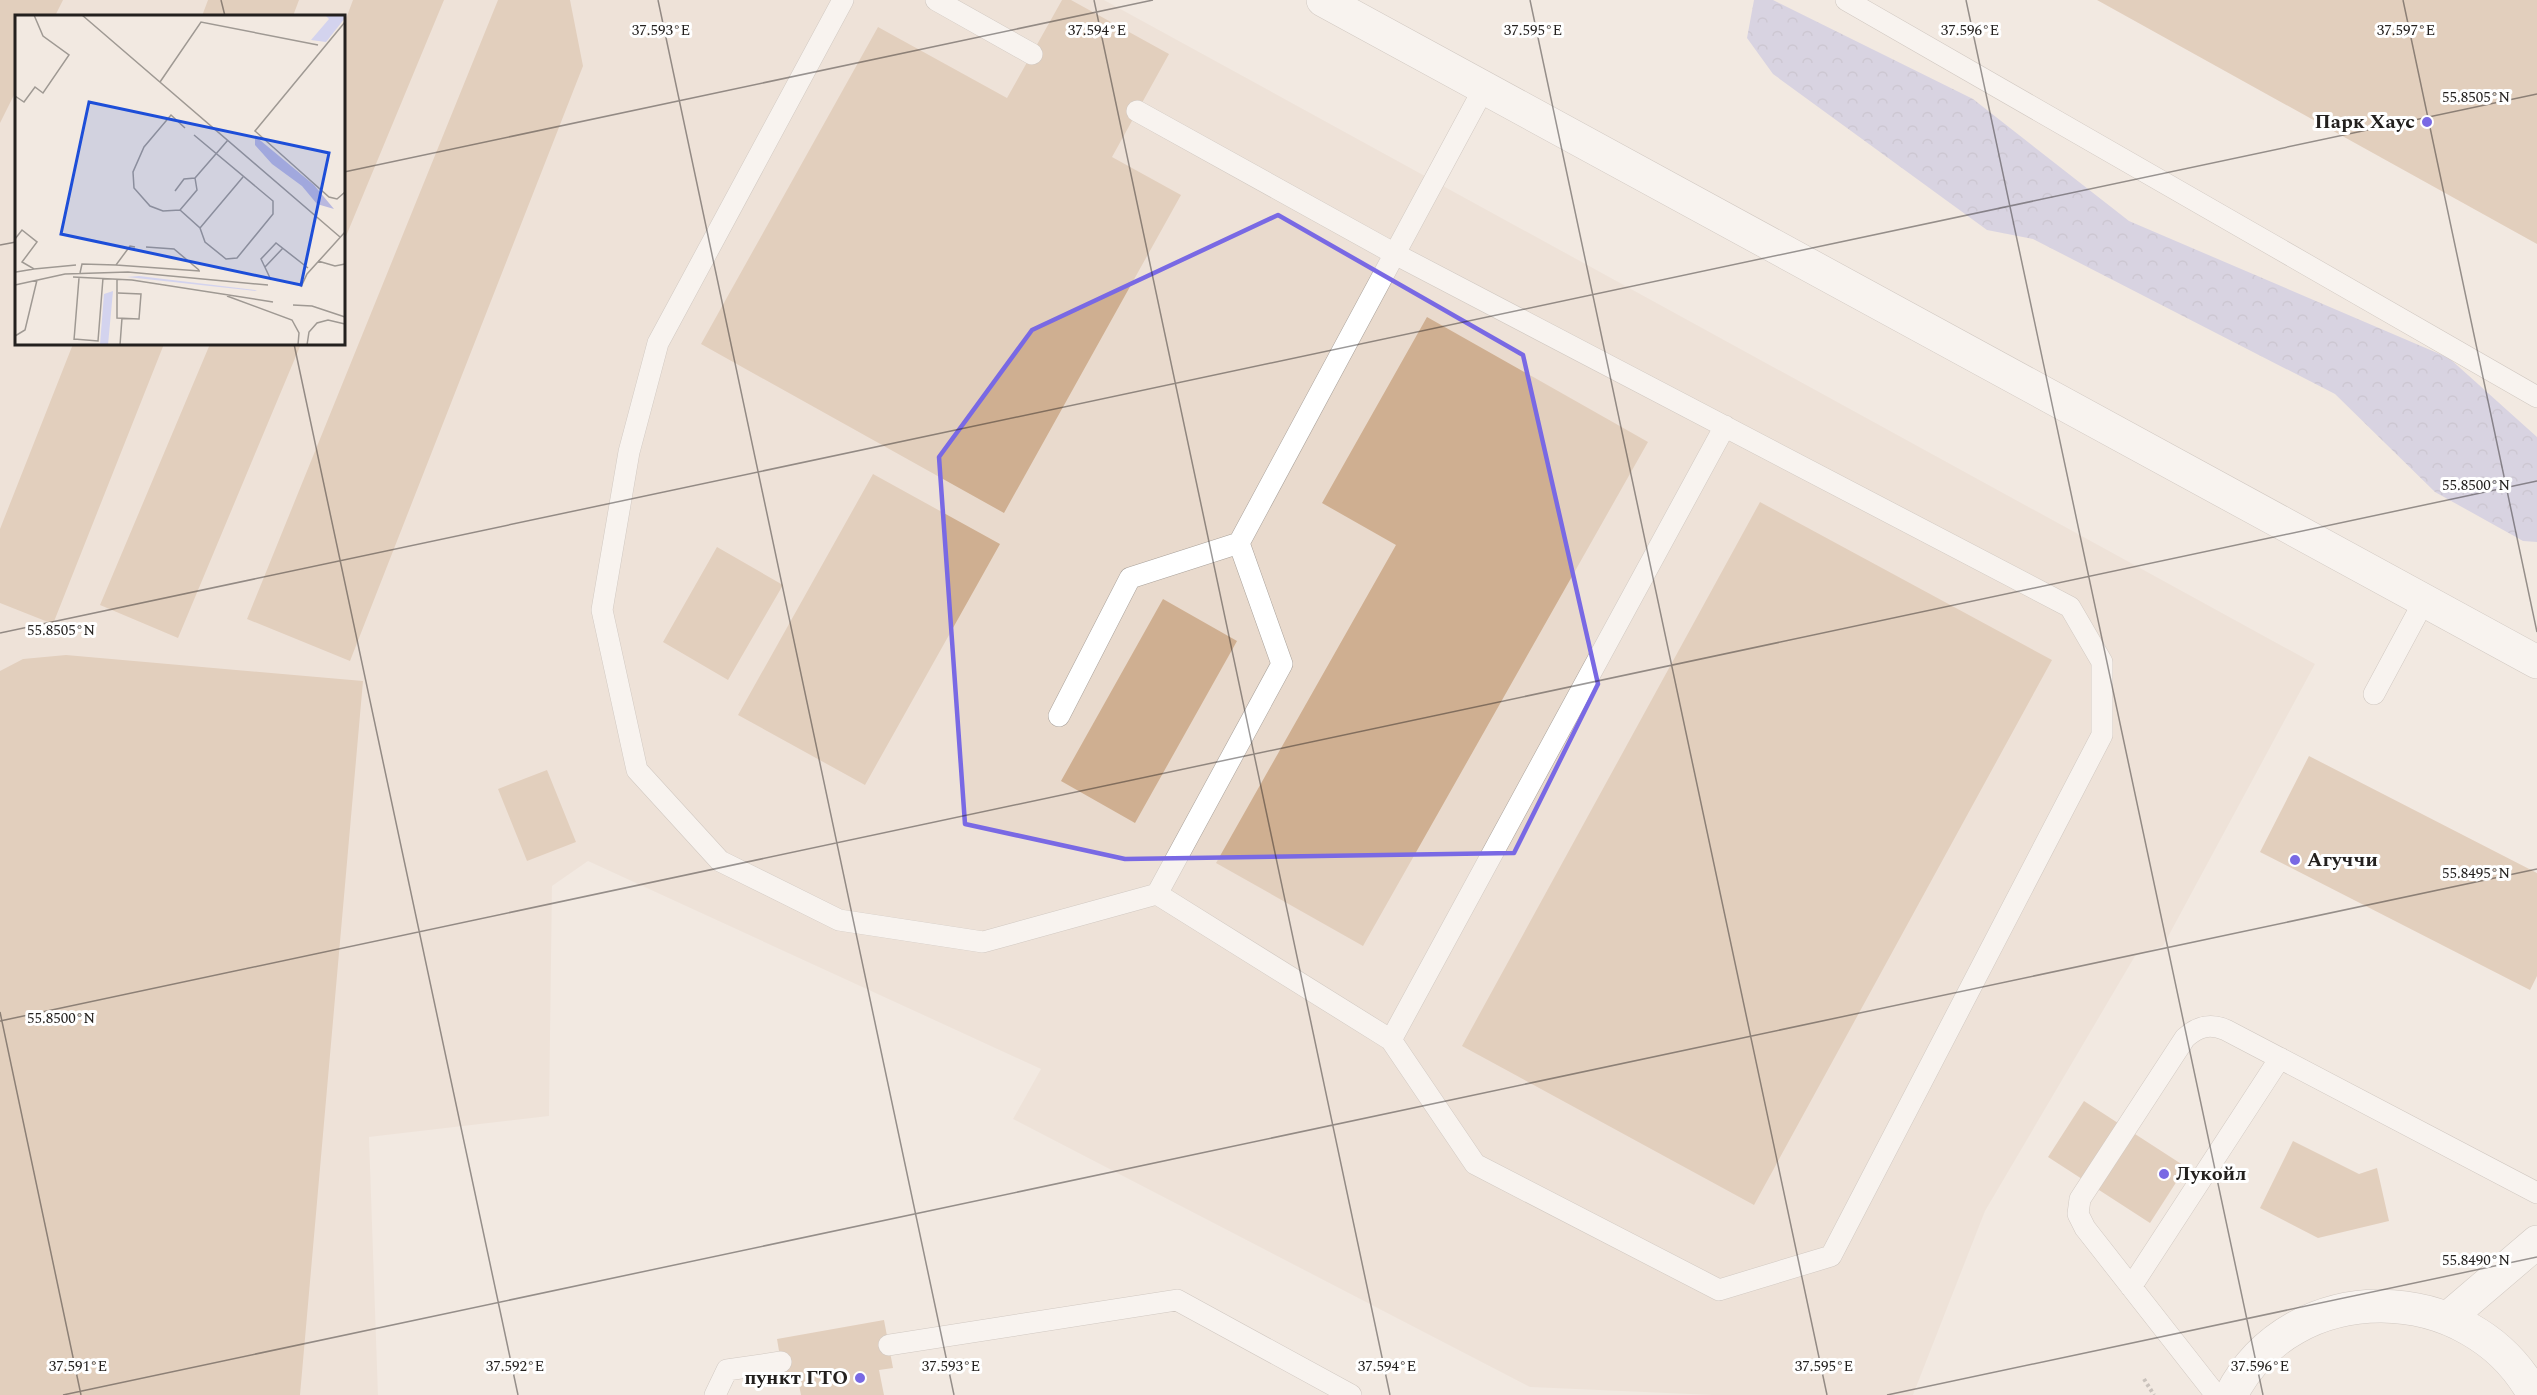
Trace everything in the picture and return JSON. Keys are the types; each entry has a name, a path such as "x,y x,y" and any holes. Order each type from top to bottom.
{"street":[{"path":"1323,0 2537,662"},
{"path":"2448,1318 2537,1242"},
{"path":"2231,1395 2237,1383 2259,1356 2285,1335 2315,1318 2348,1308 2381,1305 2415,1308 2448,1318 2478,1333 2504,1355 2526,1381 2534,1395"}],"lane":[{"path":"843,0 658,343 629,452 602,610 637,770 720,861 839,920 983,942 1157,894 1282,664 1239,543"},
{"path":"936,0 1032,54"},
{"path":"1846,0 2537,396"},
{"path":"1059,716 1130,578 1239,543 1484,88"},
{"path":"1137,111 1395,254 2070,607 2102,662 2102,735 1831,1256 1719,1290 1475,1164 1391,1040 1157,894"},
{"path":"1391,1040 1725,426"},
{"path":"2374,694 2424,601"},
{"path":"2216,1395 2081,1221 2078,1206 2080,1199 2185,1038 2199,1027 2217,1026 2537,1193"},
{"path":"2131,1287 2280,1058"},
{"path":"889,1345 1176,1300 1352,1395"},
{"path":"715,1395 727,1370 781,1362"}],"path":[{"path":"2144,1379 2154,1395"}],"highlighted area":[{"path":"1278,215 1523,355 1598,684 1514,853 1125,859 965,824 939,457 1032,330"}],"shaded area":[{"path":"0,0 1104,0 2315,664 2163,946 2135,956 1985,1211 1913,1395 1712,1395 1530,1387 1013,1119 1041,1069 588,861 552,886 549,1116 369,1137 378,1395 0,1395"}],"green space":[{"path":"1754,0 1773,0 1973,99 2129,221 2449,358 2537,437 2537,542 2523,541 2435,492 2335,394 2033,239 1987,230 1773,74 1747,38"}],"building":[{"path":"0,0 63,0 56,15 15,15 15,93 0,123"},
{"path":"208,0 299,0 293,15 202,15"},
{"path":"353,0 444,0 345,239 345,21"},
{"path":"498,0 570,0 583,66 350,661 247,619"},
{"path":"1062,0 1071,0 1169,54 1112,157 1181,195 1004,513 701,344 878,27 1007,98"},
{"name":"Парк Хаус","path":"2097,0 2537,0 2537,244"},
{"path":"1427,317 1648,442 1363,946 1216,863 1396,545 1322,503"},
{"path":"73,345 164,345 53,624 0,603 0,529"},
{"path":"210,345 301,345 178,638 100,605"},
{"path":"873,474 1000,544 865,785 738,715"},
{"path":"1760,502 2052,660 1754,1205 1462,1046"},
{"path":"717,547 783,585 728,680 663,642"},
{"path":"1163,599 1237,641 1135,823 1061,781"},
{"path":"66,655 363,681 300,1395 0,1395 0,671 23,659"},
{"path":"2309,756 2537,873 2537,976 2530,990 2260,852"},
{"path":"547,770 576,842 527,861 498,789"},
{"path":"2084,1101 2186,1167 2150,1223 2048,1157"},
{"path":"2293,1141 2359,1174 2377,1168 2389,1221 2318,1238 2260,1208"},
{"path":"884,1320 893,1368 879,1370 884,1395 801,1395 799,1385 785,1387 777,1339"}],"place":[{"name":"Парк Хаус","path":"2427,122"},
{"name":"Агуччи","path":"2295,860"},
{"name":"Лукойл","path":"2164,1174"},
{"name":"пункт ГТО","path":"860,1378"}]}
